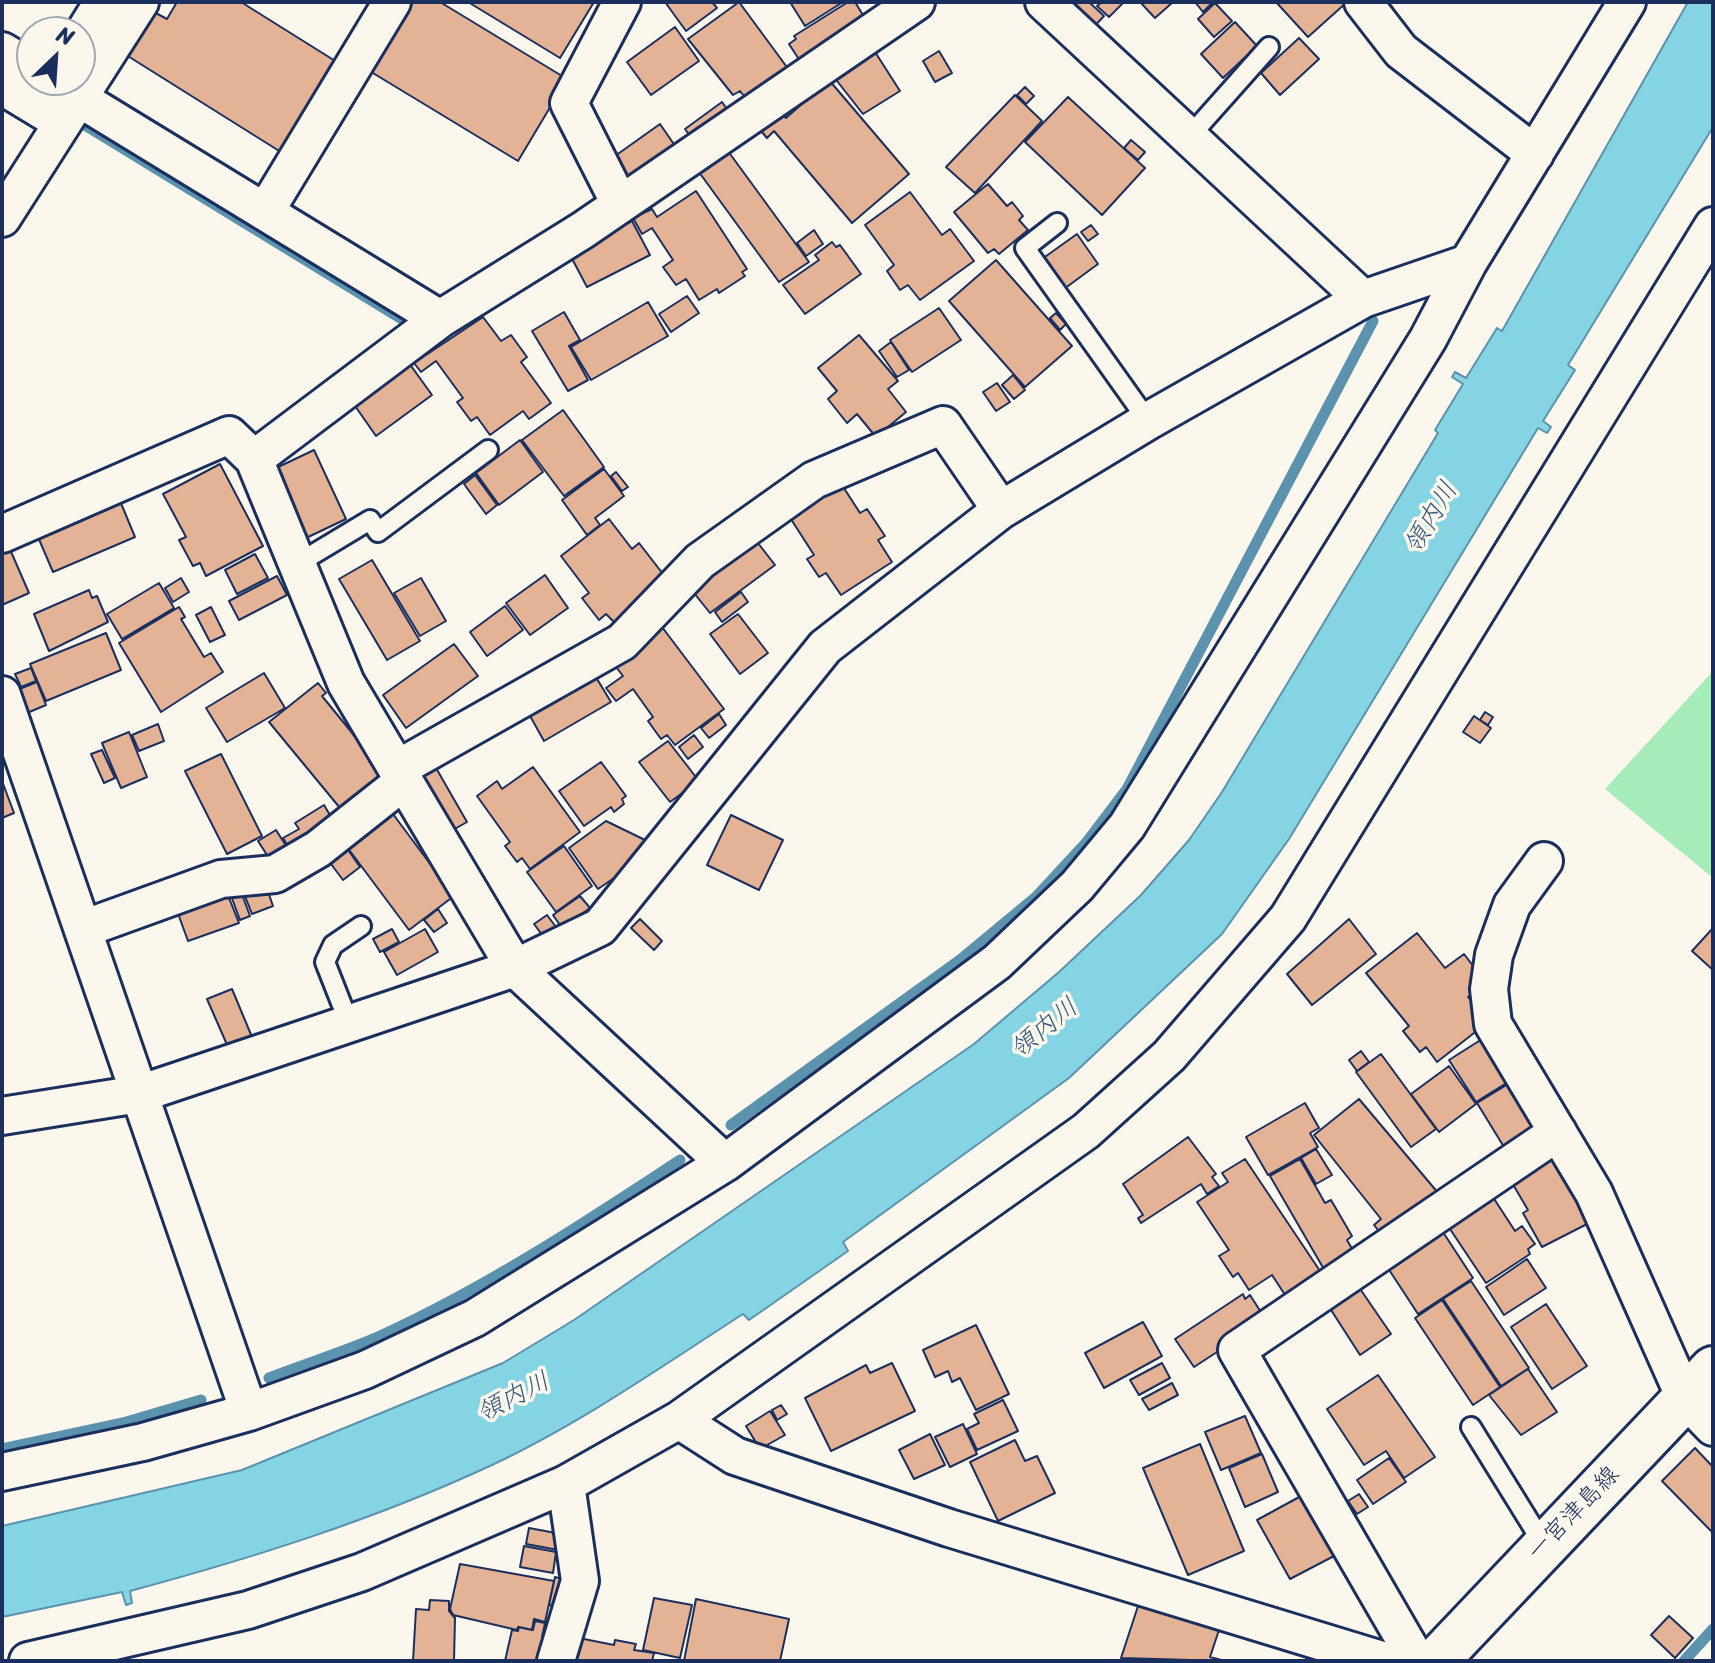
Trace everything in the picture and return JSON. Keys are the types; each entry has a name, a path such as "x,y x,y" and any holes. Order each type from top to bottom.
{"main road":[{"name":"一宮津島線","path":"1436,1661 1544,1545 1704,1398"}],"street":[{"path":"96,47 140,2"},
{"path":"265,212 392,2"},
{"path":"620,204 569,103 622,2"},
{"path":"254,459 440,319 620,204 916,2"},
{"path":"1044,2 1363,299"},
{"path":"1363,2 1401,51 1535,154"},
{"path":"2,1472 143,1442 249,1412 365,1370 475,1318 725,1163 997,962 1077,886 1127,826 1428,339 1468,263 1627,2"},
{"path":"2,218 52,96"},
{"path":"67,96 440,319"},
{"path":"28,1661 248,1610 362,1572 566,1484 679,1420 1086,1131 1169,1056 1246,971 1288,918 1396,747 1713,226"},
{"path":"2,1116 139,1094 515,968 600,927 622,905 825,647 1001,510 1148,421 1363,299 1468,263"},
{"path":"83,929 221,879 275,874 318,849 400,775 622,642 700,561 814,480 943,425 1001,510"},
{"path":"2,534 229,435 254,459 346,683 515,968 725,1163"},
{"path":"2,695 249,1412"},
{"path":"1544,861 1512,905 1494,955 1489,989 1493,1024 1594,1193 1704,1398"},
{"path":"1417,1661 1237,1350 1558,1132"},
{"path":"679,1420 735,1456 949,1528 1385,1661"},
{"path":"556,1661 580,1581 566,1484"}],"lane":[{"path":"1189,137 1269,47"},
{"path":"1057,223 1025,248 1148,421"},
{"path":"297,564 370,520 378,532 488,450"},
{"path":"349,1023 325,962 333,945 361,926"},
{"path":"1471,1427 1544,1545"}],"green space":[{"path":"1713,671 1713,878 1605,789"}],"water":[{"name":"領内川","path":"1688,2 1713,2 1713,127 1568,365 1575,370 1543,421 1551,427 1547,433 1538,428 1289,839 1222,934 1069,1078 843,1242 848,1251 749,1320 743,1314 620,1394 525,1449 448,1485 359,1520 268,1551 130,1591 132,1603 126,1605 122,1592 2,1617 2,1526 242,1470 503,1363 574,1320 974,1044 1059,972 1141,895 1189,840 1222,792 1438,433 1435,430 1463,384 1452,377 1455,372 1466,378 1497,328 1502,331"}],"building":[{"path":"177,2 241,2 340,64 284,154 123,53 150,10 167,19"},
{"path":"403,2 440,2 567,79 518,161 363,67"},
{"path":"468,2 594,2 560,58"},
{"path":"665,2 712,2 717,8 686,31"},
{"path":"739,2 792,74 750,104 740,91 733,95 688,39"},
{"path":"790,2 843,2 805,26"},
{"path":"848,2 855,2 869,25 802,64 789,44 796,39 794,36"},
{"path":"1061,2 1089,2 1104,16 1088,33"},
{"path":"1102,2 1123,3 1109,17 1097,6"},
{"path":"1140,2 1173,2 1155,18"},
{"path":"1195,2 1213,2 1203,12"},
{"path":"1276,2 1347,2 1308,37"},
{"path":"1215,3 1232,21 1214,37 1198,19"},
{"path":"1235,22 1257,46 1223,78 1201,54"},
{"path":"675,27 699,61 651,95 627,62"},
{"path":"1299,38 1319,59 1280,95 1261,73"},
{"path":"868,41 900,91 863,114 826,67"},
{"path":"939,51 952,73 935,82 923,61"},
{"path":"829,80 909,174 852,223 774,131 767,138 755,124 776,106 786,118"},
{"path":"1025,87 1034,96 1026,104 1017,95"},
{"path":"1015,95 1042,121 975,193 946,167"},
{"path":"1068,97 1145,168 1102,215 1025,142"},
{"path":"722,102 733,118 696,144 685,129"},
{"path":"660,124 680,153 629,190 608,161"},
{"path":"1131,140 1145,152 1138,160 1124,148"},
{"path":"725,147 809,262 779,282 696,168"},
{"path":"988,184 1007,206 1012,202 1023,216 1019,220 1028,230 999,254 994,249 988,253 954,212"},
{"path":"696,191 747,269 742,272 745,276 719,293 717,289 699,300 686,279 676,285 663,267 673,260 652,228 642,234 633,218 652,209 657,217"},
{"path":"910,192 942,235 950,229 974,261 920,300 908,285 900,290 887,271 894,265 865,225"},
{"path":"632,221 650,255 587,287 569,253"},
{"path":"1091,225 1098,234 1088,241 1081,232"},
{"path":"814,230 823,244 806,256 797,243"},
{"path":"1077,234 1098,264 1064,289 1042,259"},
{"path":"832,242 836,247 840,245 861,274 805,314 783,285 819,260 815,255"},
{"path":"996,260 1072,346 1025,387 949,301"},
{"path":"687,296 699,313 671,332 659,314"},
{"path":"648,302 668,336 591,380 571,347"},
{"path":"939,308 961,340 912,372 890,340"},
{"path":"564,312 580,340 569,346 588,380 568,391 532,331"},
{"path":"1056,313 1066,324 1060,330 1050,318"},
{"path":"483,317 501,341 511,335 527,357 521,362 551,403 529,419 523,411 490,435 477,417 471,421 457,402 463,398 436,361 421,372 414,363"},
{"path":"859,335 898,381 888,389 906,412 876,437 857,414 847,423 828,399 837,391 818,368"},
{"path":"891,342 909,370 897,377 879,351"},
{"path":"409,363 432,395 376,436 353,403"},
{"path":"1013,375 1025,390 1014,399 1002,385"},
{"path":"997,383 1010,402 996,411 983,392"},
{"path":"563,410 604,467 564,496 522,440"},
{"path":"520,440 543,472 499,505 476,473"},
{"path":"314,450 346,519 306,538 274,469"},
{"path":"220,464 263,546 206,576 200,563 193,566 179,540 186,537 163,494"},
{"path":"604,469 624,496 595,518 600,525 587,535 562,500"},
{"path":"616,472 628,487 622,491 611,476"},
{"path":"475,475 497,505 486,514 464,484"},
{"path":"840,482 860,513 867,509 885,536 878,540 892,562 841,595 826,573 819,577 807,559 814,555 789,516"},
{"path":"118,496 135,537 53,572 35,530"},
{"path":"609,519 632,549 639,543 663,574 656,580 661,587 621,629 606,614 599,620 582,598 589,593 561,556"},
{"path":"751,534 775,565 710,613 686,583"},
{"path":"9,547 29,593 2,605 2,550"},
{"path":"255,554 268,578 237,594 225,570"},
{"path":"372,560 420,641 387,660 339,579"},
{"path":"545,575 568,608 530,635 506,603"},
{"path":"277,576 287,595 239,620 229,601"},
{"path":"181,578 189,592 173,602 165,588"},
{"path":"421,578 446,621 420,636 394,593"},
{"path":"159,583 174,608 122,639 107,614"},
{"path":"89,590 92,598 97,596 108,622 49,651 34,614"},
{"path":"741,592 748,602 722,622 715,612"},
{"path":"505,606 523,630 487,656 470,632"},
{"path":"179,607 185,617 181,619 204,657 211,653 223,672 161,712 119,643"},
{"path":"211,607 225,635 210,642 196,615"},
{"path":"738,614 768,653 740,674 710,634"},
{"path":"662,627 724,709 675,745 667,735 661,739 648,721 653,717 633,689 616,701 606,688 623,676 613,663"},
{"path":"106,633 121,670 46,701 30,664"},
{"path":"454,644 478,676 406,728 383,695"},
{"path":"31,668 36,681 21,687 15,674"},
{"path":"591,669 611,702 544,741 525,707"},
{"path":"264,673 285,708 227,742 206,708"},
{"path":"37,682 46,705 27,713 17,690"},
{"path":"318,683 326,693 322,696 384,772 340,808 269,722"},
{"path":"1485,712 1493,717 1488,725 1480,720"},
{"path":"719,714 726,725 709,738 701,728"},
{"path":"1474,716 1491,728 1480,743 1463,732"},
{"path":"158,724 164,741 139,751 132,735"},
{"path":"129,732 147,777 121,788 102,743"},
{"path":"694,735 703,747 688,759 679,747"},
{"path":"668,741 699,781 670,802 639,762"},
{"path":"102,750 115,778 104,783 91,754"},
{"path":"221,754 262,836 227,854 185,771"},
{"path":"432,761 467,822 444,835 410,773"},
{"path":"601,762 626,796 622,799 624,804 614,812 611,807 584,826 559,791"},
{"path":"533,767 580,832 530,869 522,858 517,862 505,846 510,842 477,796 497,781 502,789"},
{"path":"2,781 14,813 2,818"},
{"path":"324,805 337,827 293,855 283,838 299,829 295,823"},
{"path":"390,810 454,896 409,930 344,843"},
{"path":"731,815 783,840 759,890 707,865"},
{"path":"606,821 645,840 636,863 598,889 569,848"},
{"path":"276,830 292,855 274,866 258,841"},
{"path":"564,846 592,886 556,912 527,872"},
{"path":"346,847 360,867 343,880 328,860"},
{"path":"265,883 273,906 252,914 243,891"},
{"path":"240,889 250,916 240,920 230,893"},
{"path":"227,893 239,923 188,941 176,908"},
{"path":"580,896 590,908 562,928 553,915"},
{"path":"438,909 447,923 434,932 424,920"},
{"path":"547,915 556,927 543,936 534,924"},
{"path":"640,919 662,941 654,950 631,928"},
{"path":"1349,919 1376,954 1312,1005 1287,974"},
{"path":"1713,928 1713,970 1692,951"},
{"path":"392,929 399,942 380,952 373,939"},
{"path":"425,929 438,952 397,975 384,952"},
{"path":"1417,933 1445,968 1464,954 1480,975 1479,988 1468,997 1488,1022 1437,1062 1426,1047 1420,1052 1403,1031 1409,1026 1366,973"},
{"path":"232,989 252,1037 228,1047 207,999"},
{"path":"1490,1034 1516,1077 1476,1102 1449,1060"},
{"path":"1361,1051 1369,1062 1357,1071 1349,1060"},
{"path":"1381,1054 1436,1129 1411,1147 1356,1072"},
{"path":"1449,1066 1476,1104 1439,1132 1411,1094"},
{"path":"1518,1078 1545,1121 1504,1147 1477,1103"},
{"path":"1359,1099 1439,1194 1382,1235 1374,1225 1381,1219 1314,1135"},
{"path":"1305,1103 1319,1128 1310,1133 1318,1147 1268,1175 1246,1137"},
{"path":"1188,1137 1216,1174 1212,1177 1219,1186 1207,1194 1201,1184 1141,1223 1138,1218 1143,1215 1123,1184"},
{"path":"1316,1149 1332,1175 1316,1184 1301,1158"},
{"path":"1551,1152 1589,1223 1542,1247 1523,1213 1528,1210 1508,1176"},
{"path":"1245,1159 1324,1277 1289,1301 1272,1275 1249,1290 1238,1273 1233,1277 1219,1256 1229,1250 1197,1202 1228,1182 1222,1173"},
{"path":"1300,1159 1325,1203 1331,1200 1352,1236 1347,1240 1355,1254 1325,1271 1270,1176"},
{"path":"1489,1191 1515,1231 1522,1226 1535,1244 1528,1249 1530,1254 1486,1283 1444,1220"},
{"path":"1437,1223 1473,1278 1418,1314 1382,1259"},
{"path":"1527,1259 1546,1288 1504,1315 1486,1287"},
{"path":"1354,1280 1391,1334 1360,1355 1324,1299"},
{"path":"1471,1281 1529,1368 1501,1386 1443,1299"},
{"path":"1243,1294 1245,1299 1250,1295 1266,1320 1194,1367 1175,1339"},
{"path":"1442,1300 1500,1387 1473,1405 1415,1318"},
{"path":"1546,1304 1587,1366 1552,1389 1511,1327"},
{"path":"1143,1322 1162,1356 1104,1388 1085,1353"},
{"path":"976,1325 1009,1394 976,1410 960,1378 952,1382 948,1371 935,1377 923,1350"},
{"path":"892,1363 915,1411 831,1451 805,1398 866,1365 870,1373"},
{"path":"1162,1363 1170,1378 1139,1395 1130,1380"},
{"path":"1528,1369 1557,1412 1521,1435 1489,1395"},
{"path":"1378,1375 1435,1457 1404,1478 1386,1451 1364,1465 1327,1409"},
{"path":"1172,1383 1178,1395 1149,1410 1142,1399"},
{"path":"1003,1400 1018,1431 977,1450 967,1429 979,1423 974,1414"},
{"path":"781,1405 787,1414 777,1420 772,1410"},
{"path":"770,1411 785,1435 760,1449 746,1426"},
{"path":"1245,1416 1261,1453 1221,1470 1205,1432"},
{"path":"963,1424 977,1454 950,1467 935,1437"},
{"path":"930,1434 945,1465 914,1479 899,1450"},
{"path":"1015,1440 1025,1461 1037,1456 1055,1493 998,1521 970,1462"},
{"path":"1200,1444 1244,1551 1188,1575 1143,1468"},
{"path":"1695,1448 1713,1467 1713,1533 1662,1481"},
{"path":"1262,1454 1278,1492 1245,1507 1229,1468"},
{"path":"1389,1458 1406,1482 1373,1504 1357,1480"},
{"path":"1359,1494 1368,1507 1357,1514 1348,1501"},
{"path":"1301,1496 1334,1556 1290,1579 1257,1520"},
{"path":"529,1528 561,1534 558,1550 526,1544"},
{"path":"524,1546 556,1552 553,1573 520,1567"},
{"path":"460,1564 554,1581 545,1622 534,1619 532,1630 518,1627 517,1630 453,1615 450,1609"},
{"path":"555,1577 569,1581 563,1608 549,1605"},
{"path":"654,1598 692,1605 680,1658 643,1650"},
{"path":"696,1599 789,1619 780,1661 684,1661"},
{"path":"430,1600 449,1601 449,1611 455,1618 454,1661 413,1661 416,1609 429,1610"},
{"path":"1139,1603 1219,1630 1210,1657 1225,1661 1121,1658"},
{"path":"1669,1616 1693,1638 1675,1658 1651,1635"},
{"path":"535,1621 545,1623 542,1637 549,1638 544,1661 505,1661 512,1630 518,1631 519,1627 533,1630"},
{"path":"574,1637 614,1645 615,1640 636,1644 634,1650 654,1653 652,1661 569,1661"}],"waterway":[{"path":"85,125 402,319"},
{"path":"731,1125 960,960 1036,897 1086,843 1127,789 1373,321"},
{"path":"269,1378 378,1337 456,1298 570,1231 680,1160"},
{"path":"2,1449 123,1423 201,1400"},
{"path":"1684,1661 1713,1629"}]}
